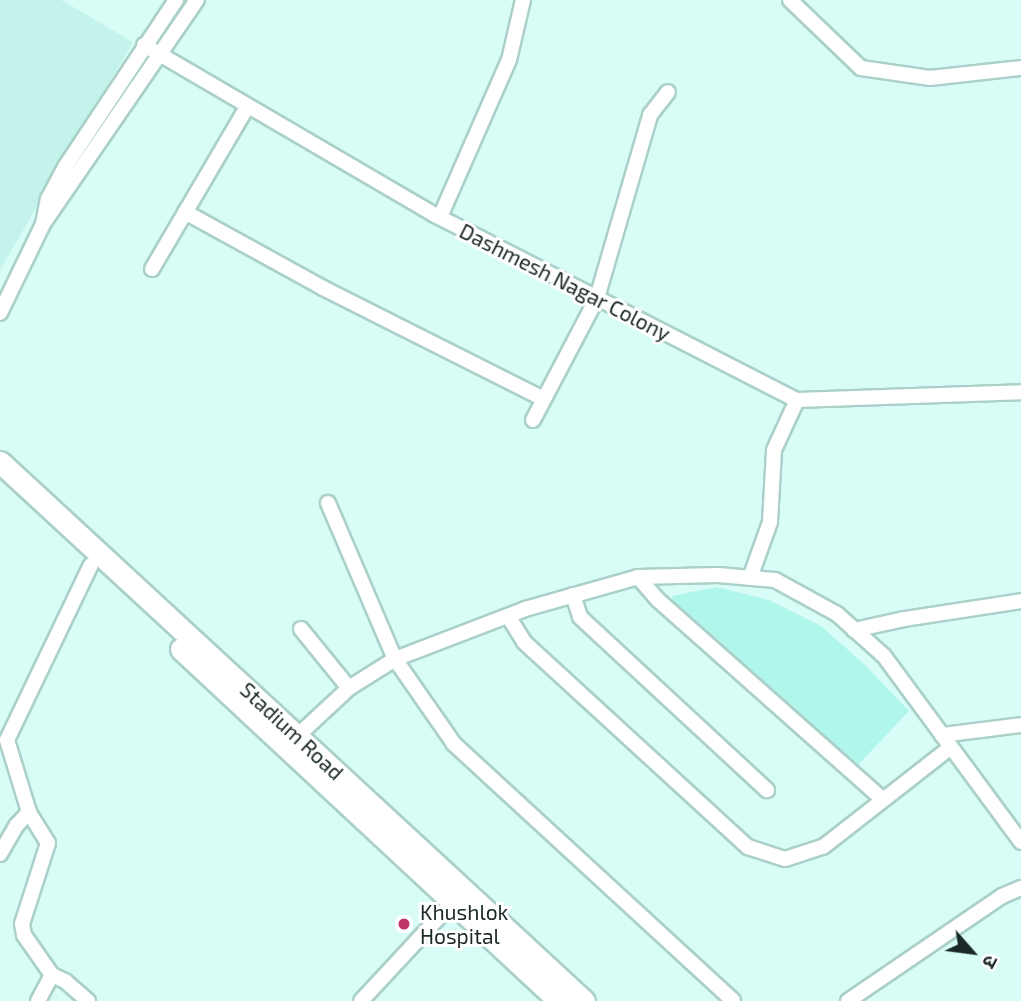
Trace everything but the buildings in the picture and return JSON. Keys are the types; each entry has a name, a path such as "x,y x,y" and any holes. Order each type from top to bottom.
{"main road":[{"name":"Stadium Road","path":"0,462 291,741 453,902 559,1001"},
{"name":"Stadium Road","path":"0,481 91,565 584,1001"}],"street":[{"path":"440,218 509,60 523,0"},
{"path":"790,0 861,68 930,78 1021,68"},
{"path":"43,224 48,199 65,167 144,45 186,2"},
{"path":"0,313 43,224 157,55 186,2"},
{"name":"Dashmesh Nagar Colony","path":"144,45 440,218 797,400 1021,392"},
{"path":"533,420 597,298 650,115 668,92"},
{"path":"152,270 247,107"},
{"path":"185,212 323,288 544,399"},
{"path":"750,578 770,522 774,450 797,400"},
{"path":"328,503 396,659 454,744 733,1001"},
{"path":"88,1001 65,981 52,975 24,935 22,924 48,843 29,812 3,740 91,565"},
{"path":"638,577 657,599 883,800"},
{"path":"291,741 349,688 396,659 508,616 638,577 775,580 837,614 884,656 1021,842"},
{"path":"573,596 580,617 767,790"},
{"path":"855,630 904,619 1021,601"},
{"path":"508,616 524,642 748,847 785,859 823,847 883,800 947,741 1021,725"},
{"path":"301,629 349,688"},
{"path":"0,854 17,825 29,812"},
{"path":"848,1001 1002,896 1021,888"},
{"path":"361,1001 453,902"},
{"path":"38,1001 52,975"}],"shaded area":[{"path":"0,0 61,0 133,42 0,270"},
{"path":"717,587 769,600 821,626 864,664 909,711 856,767 674,606 672,596"}],"place":[{"name":"Khushlok Hospital","path":"404,924"}]}
